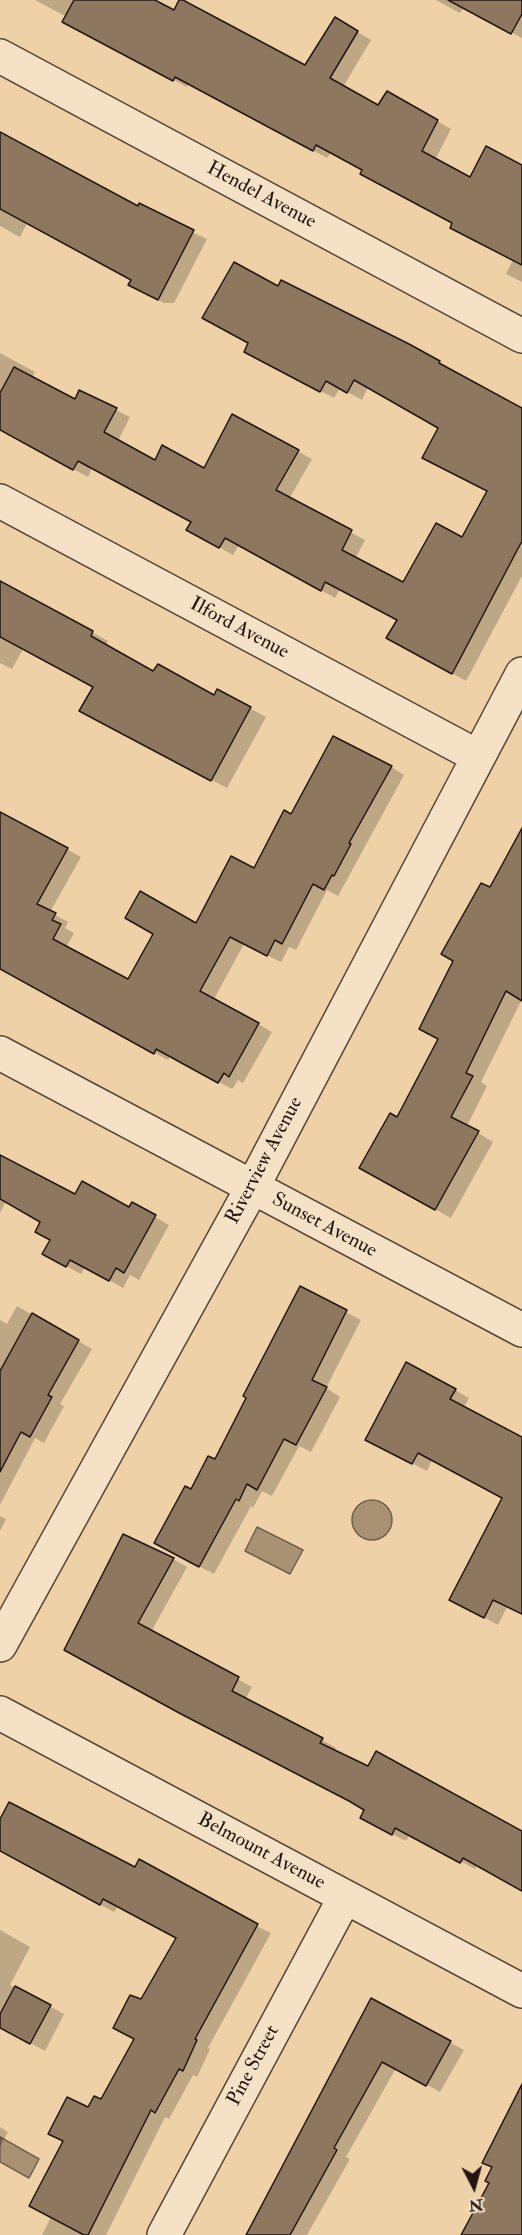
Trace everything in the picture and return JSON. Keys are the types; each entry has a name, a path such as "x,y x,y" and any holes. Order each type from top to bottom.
{"street":[{"name":"Hendel Avenue","path":"0,56 522,336"},
{"name":"Ilford Avenue","path":"0,501 477,756"},
{"name":"Riverview Avenue","path":"0,1645 252,1188 522,674"},
{"name":"Sunset Avenue","path":"0,1053 522,1330"},
{"name":"Belmount Avenue","path":"0,1713 522,1991"},
{"name":"Pine Street","path":"164,2235 345,1897"}],"shaded area":[{"path":"372,1500 380,1501 386,1506 391,1512 391,1528 386,1534 380,1539 372,1540 364,1539 358,1534 353,1528 352,1520 353,1512 358,1506 364,1501"},
{"path":"257,1527 303,1550 290,1574 245,1551"},
{"path":"0,2137 39,2159 29,2178 0,2162"}],"building":[{"path":"74,0 155,0 174,10 179,0 183,0 305,65 335,17 358,31 330,78 378,105 387,91 438,120 422,151 470,177 486,146 522,165 522,265 450,228 452,223 360,174 362,170 316,145 313,151 175,77 173,81 62,22"},
{"path":"448,0 522,0 522,14 511,34"},
{"path":"0,132 138,206 139,203 194,230 158,300 128,285 131,280 0,209"},
{"path":"234,262 278,286 281,280 409,344 522,408 522,541 452,674 386,638 397,620 325,582 321,591 225,538 219,548 186,530 191,522 78,461 73,470 0,430 0,393 14,367 75,399 79,390 117,408 104,432 155,460 162,445 204,468 232,414 299,450 276,490 352,530 342,550 403,582 436,523 462,537 487,491 422,458 438,428 354,380 347,393 326,381 320,392 244,352 248,343 202,318"},
{"path":"0,581 93,631 91,636 153,671 158,664 214,695 217,689 251,707 211,781 79,711 93,687 0,637"},
{"path":"333,736 392,766 349,843 351,844 334,876 332,875 324,890 313,884 282,944 275,940 267,956 230,937 200,991 259,1023 229,1077 224,1073 218,1083 156,1049 154,1054 0,969 0,812 68,848 37,904 56,913 52,920 61,924 53,939 128,979 153,934 125,918 140,891 196,923 231,856 254,868 284,810 291,814"},
{"path":"522,828 522,1001 506,991 466,1073 473,1076 451,1117 479,1131 435,1210 359,1168 390,1113 397,1117 438,1039 419,1029 453,961 441,954 481,883 490,887"},
{"path":"0,1155 75,1194 82,1181 129,1207 132,1202 156,1215 124,1273 116,1268 109,1281 70,1260 66,1267 42,1254 50,1240 35,1232 40,1222 0,1199"},
{"path":"300,1286 347,1310 312,1380 327,1387 296,1445 284,1439 257,1490 247,1484 239,1501 236,1499 199,1567 154,1543 185,1486 191,1489 208,1456 215,1459 246,1398 243,1396"},
{"path":"32,1313 79,1340 48,1395 52,1397 30,1437 21,1432 0,1472 0,1371"},
{"path":"406,1362 456,1389 450,1399 522,1437 522,1614 493,1600 484,1618 449,1600 502,1498 418,1453 412,1464 365,1440"},
{"path":"123,1534 174,1558 138,1623 239,1677 232,1691 323,1738 320,1743 368,1766 376,1751 522,1831 522,1891 463,1858 460,1863 395,1828 392,1835 360,1818 364,1810 349,1801 64,1650"},
{"path":"9,1802 135,1867 139,1859 258,1924 195,2039 197,2040 183,2071 179,2069 155,2113 151,2110 88,2235 29,2206 63,2141 48,2134 67,2097 88,2107 94,2096 101,2099 134,2039 113,2028 130,1995 141,1999 176,1938 103,1899 100,1905 0,1851 0,1819"},
{"path":"15,1986 51,2005 30,2044 0,2028 0,2014"},
{"path":"371,1998 451,2041 426,2086 382,2062 334,2148 337,2150 290,2235 246,2235"},
{"path":"522,2084 522,2235 461,2235 489,2183 485,2181 492,2167 482,2163"}]}
